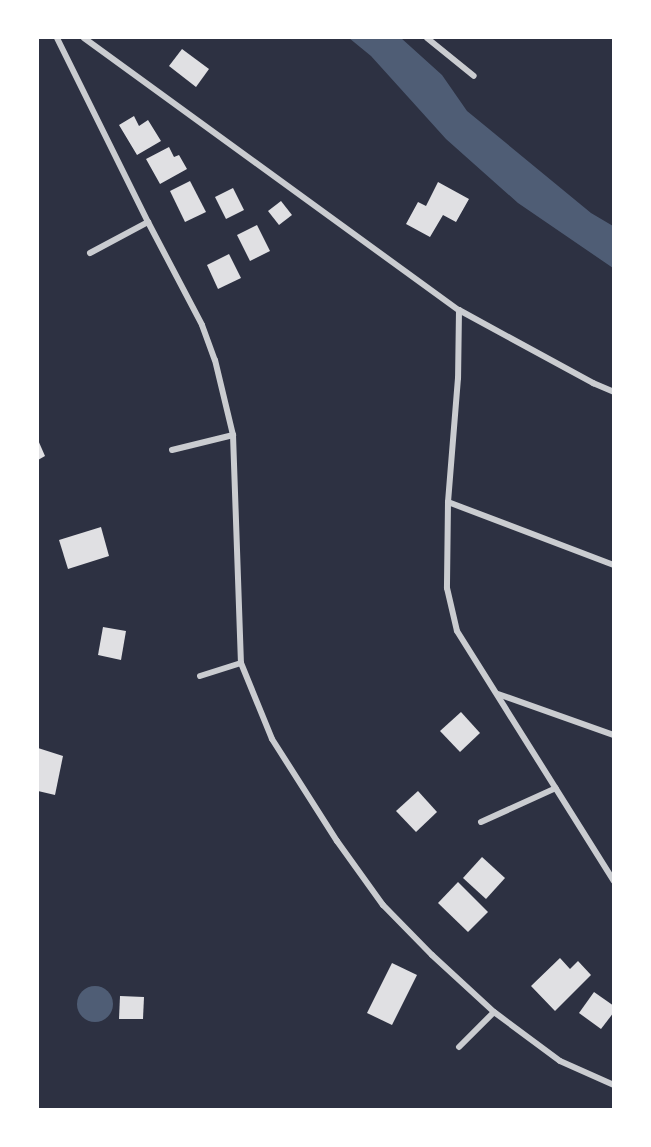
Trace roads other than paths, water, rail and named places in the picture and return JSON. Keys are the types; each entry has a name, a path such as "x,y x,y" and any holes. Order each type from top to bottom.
{"street":[{"path":"57,38 202,325 216,360 233,435 241,663 272,739 337,841 383,904 494,1012 560,1061 614,1086"},
{"path":"84,38 459,310 593,383 614,392"},
{"path":"427,38 474,76"},
{"path":"90,253 148,222"},
{"path":"459,310 458,378 448,502 447,588 457,630 614,881"},
{"path":"172,450 233,435"},
{"path":"448,502 614,565"},
{"path":"200,676 241,663"},
{"path":"498,694 614,735"},
{"path":"481,822 556,788"},
{"path":"459,1047 494,1012"}],"water":[{"path":"349,38 401,38 442,75 467,111 591,213 613,226 613,268 518,203 446,139 371,56"},
{"path":"95,986 108,991 113,1004 108,1017 95,1022 82,1017 77,1004 82,991"}]}
